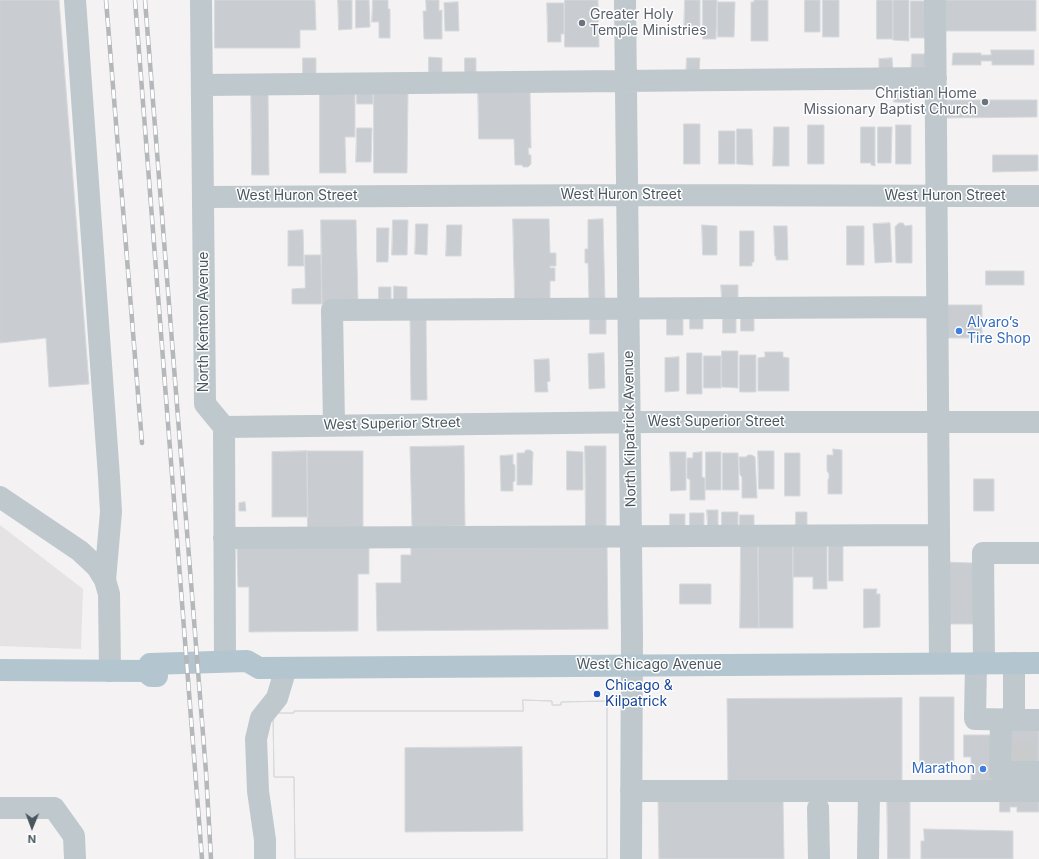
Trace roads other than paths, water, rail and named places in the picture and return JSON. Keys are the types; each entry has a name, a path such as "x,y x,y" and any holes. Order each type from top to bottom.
{"main road":[{"name":"West Chicago Avenue","path":"145,671 150,664 225,661 247,661 259,668 1039,662"},
{"name":"West Chicago Avenue","path":"0,670 145,671 152,676 250,675 259,668"}],"street":[{"path":"75,0 110,484 111,512 105,580"},
{"name":"North Kenton Avenue","path":"201,0 205,404 224,427"},
{"name":"North Kilpatrick Avenue","path":"625,0 632,665 631,859"},
{"path":"935,0 940,663"},
{"path":"202,85 936,78"},
{"name":"West Huron Street","path":"203,197 627,194 1039,196"},
{"path":"334,425 332,310 938,307"},
{"name":"West Superior Street","path":"224,427 630,422 1039,422"},
{"path":"224,427 225,661"},
{"path":"0,497 80,551 97,566 105,580 109,594 110,671"},
{"path":"224,538 939,536"},
{"path":"1025,722 975,720 980,663 983,553 1039,553"},
{"path":"1014,663 1025,722 1000,772 1033,772"},
{"path":"265,859 265,840 258,791 256,739 261,718 277,698 286,668"},
{"path":"631,791 869,791 1033,772"},
{"path":"868,859 869,791"},
{"path":"0,808 54,808 74,836 75,859"},
{"path":"818,808 819,859"}],"tunnel":[{"path":"1023,727 1023,763"}],"railway":[{"path":"106,0 142,443"},
{"path":"135,0 202,859"},
{"path":"145,0 206,772 211,859"}],"place":[{"name":"Greater Holy Temple Ministries","path":"582,23"},
{"name":"Christian Home Missionary Baptist Church","path":"985,102"},
{"name":"Alvaro’s Tire Shop","path":"959,331"},
{"name":"Chicago & Kilpatrick","path":"597,694"},
{"name":"Marathon","path":"983,769"}]}
